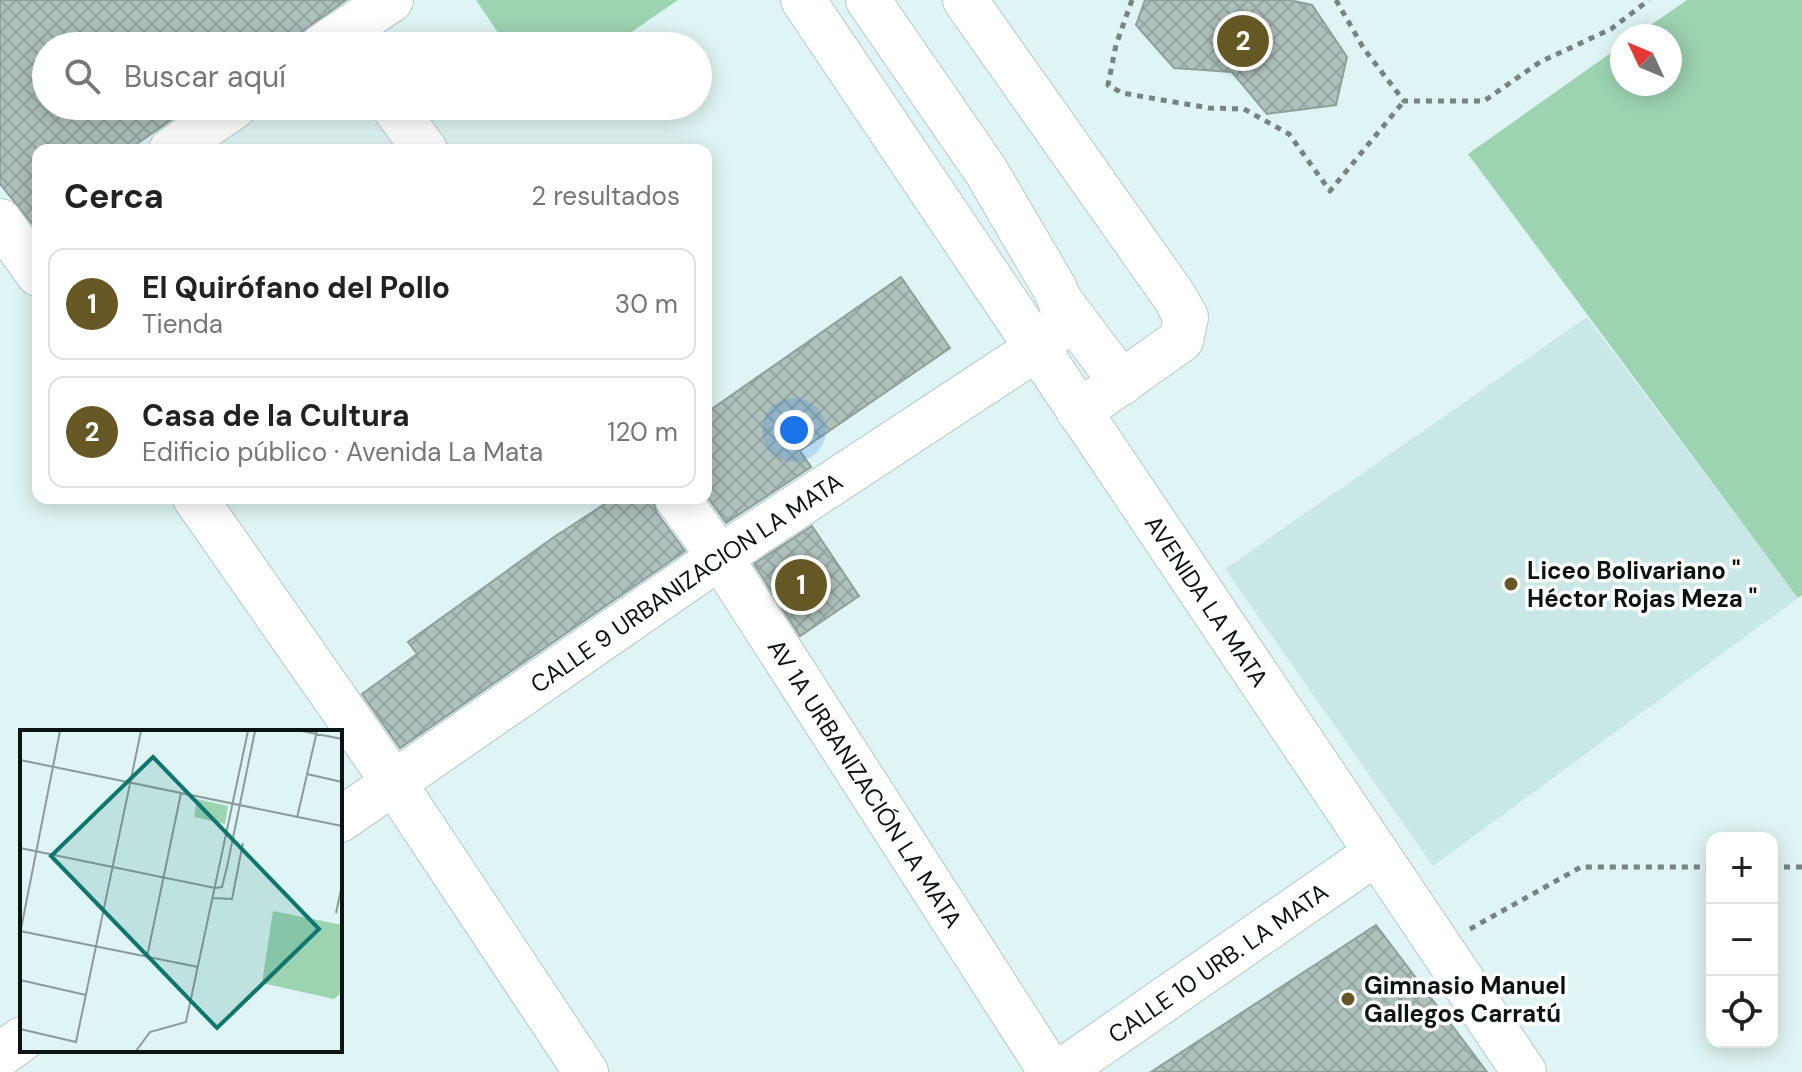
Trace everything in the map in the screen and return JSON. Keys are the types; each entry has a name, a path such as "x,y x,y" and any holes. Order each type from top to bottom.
{"street":[{"path":"351,32 391,0"},
{"name":"AVENIDA LA MATA","path":"803,0 1524,1072"},
{"path":"868,0 986,171 1064,306 1122,383"},
{"path":"965,0 1186,317 1181,340 1079,412"},
{"path":"180,144 215,120"},
{"path":"403,120 421,144"},
{"path":"1036,349 1057,330 1064,306"},
{"name":"CALLE 9 URBANIZACION LA MATA","path":"342,819 720,557 1036,349"},
{"path":"199,504 394,783 586,1072"},
{"name":"AV 1A URBANIZACIÓN LA MATA","path":"681,504 720,557 1051,1072"},
{"name":"CALLE 10 URB. LA MATA","path":"1060,1072 1376,853"},
{"path":"0,1055 20,1040"}],"path":[{"path":"1132,0 1116,45 1108,85 1122,93 1209,108 1244,109 1289,134 1330,191 1404,101"},
{"path":"1336,0 1364,49 1404,101"},
{"path":"1404,101 1484,101 1540,62 1611,29 1649,0"},
{"path":"1438,946 1581,867 1706,867"},
{"path":"1778,867 1802,867"}],"shaded area":[{"name":"Liceo Bolivariano \" Héctor Rojas Meza \"","path":"1587,317 1798,598 1433,866 1225,569"}],"green space":[{"path":"476,0 678,0 631,32 498,32"},
{"path":"1687,0 1802,0 1802,595 1798,598 1468,154 1610,53 1610,96 1682,96 1682,24 1652,24"}],"building":[{"path":"0,0 346,0 301,32 32,32 32,120 171,120 137,144 32,144 32,224 0,184"},
{"path":"1145,0 1289,0 1312,5 1347,57 1336,105 1267,114 1232,72 1174,68 1136,25"},
{"path":"901,277 950,348 800,451 811,467 726,523 712,503 712,409"},
{"path":"605,504 654,504 657,513 685,551 400,748 362,694 417,654 408,642"},
{"path":"812,526 859,596 800,636 754,564"},
{"name":"Gimnasio Manuel Gallegos Carratú","path":"1376,925 1487,1072 1151,1072"}],"place":[{"name":"Casa de la Cultura","path":"1243,41"},
{"name":"Liceo Bolivariano \" Héctor Rojas Meza \"","path":"1511,584"},
{"name":"El Quirófano del Pollo","path":"801,585"},
{"name":"Gimnasio Manuel Gallegos Carratú","path":"1348,999"}]}
